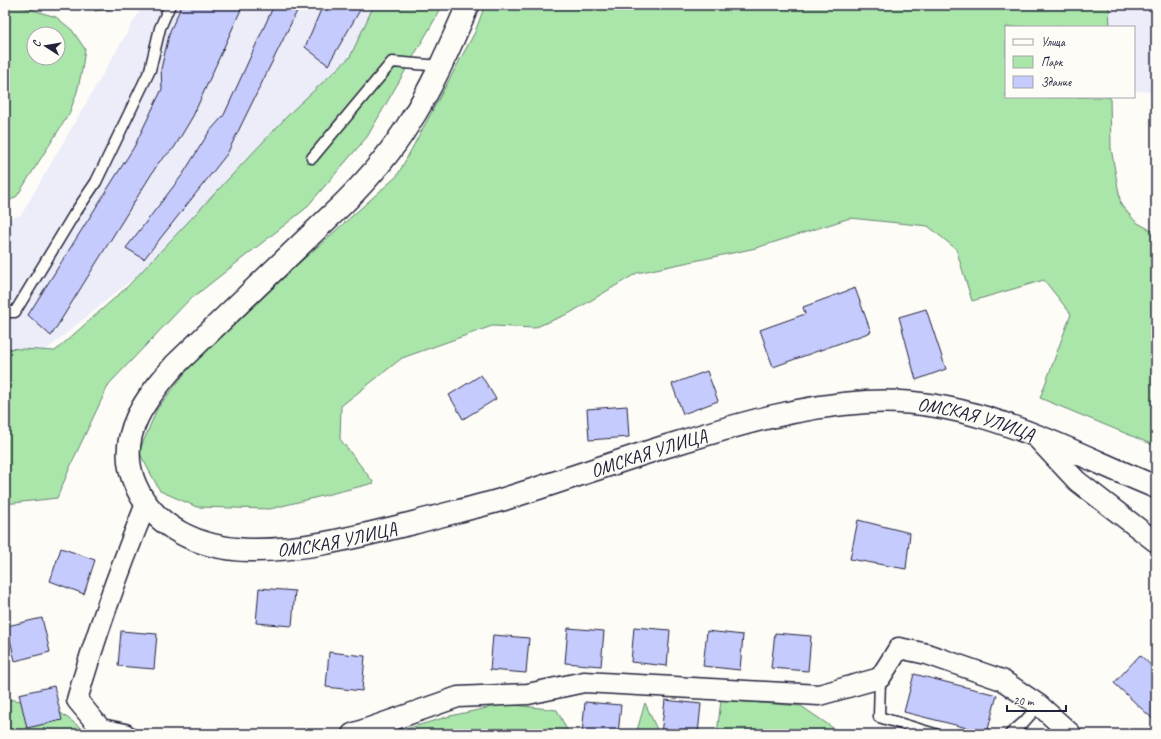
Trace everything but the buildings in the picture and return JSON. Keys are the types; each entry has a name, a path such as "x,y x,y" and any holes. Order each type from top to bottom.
{"main road":[{"path":"144,501 131,472 129,449 132,430 150,395 188,351 322,225 367,179 388,154 409,124 441,66 468,5"},
{"name":"ОМСКАЯ УЛИЦА","path":"144,501 160,519 177,532 199,542 220,547 240,549 285,548 312,545 374,533 500,500 724,429 774,416 823,406 866,402 908,401 962,411 989,418 1034,435 1156,487"}],"street":[{"path":"1034,435 1077,481 1156,542"},
{"path":"125,734 101,729 77,700 89,658 144,501"},
{"path":"352,734 458,696 528,694 584,682 819,695 880,678 899,648 927,654 1002,680 1039,705 1070,734"}],"lane":[{"path":"5,312 14,312 73,216 96,182 150,70 160,28 170,5"},
{"path":"312,158 392,62 441,66"},
{"path":"880,678 879,717 935,734"},
{"path":"1010,734 1024,722 1039,705"}],"shaded area":[{"path":"143,5 407,5 156,260 30,363 5,364 5,220 21,215"},
{"path":"1037,5 1156,5 1156,92 1135,91 1135,26 1043,26"}],"green space":[{"path":"5,5 16,5 56,17 72,30 85,49 77,92 69,114 17,196 5,204"},
{"path":"89,5 120,5 117,8 95,11"},
{"path":"374,5 441,5 435,19 367,137 305,209 187,302 109,384 57,498 5,504 5,348 55,351 127,287 293,110 350,57"},
{"path":"485,5 1109,5 1110,26 1005,26 1005,98 1110,98 1111,148 1121,205 1136,222 1156,233 1156,446 1040,398 1071,314 1044,280 972,301 956,249 928,226 850,218 756,248 637,273 570,313 534,328 492,326 402,358 341,406 340,439 374,483 270,509 197,507 160,491 139,452 157,409 206,346 397,176 475,32"},
{"path":"5,699 49,704 85,731 92,734 5,734"},
{"path":"721,700 801,706 842,734 717,734"},
{"path":"645,703 659,734 636,734"},
{"path":"506,704 557,710 569,734 389,734 450,716"}]}
